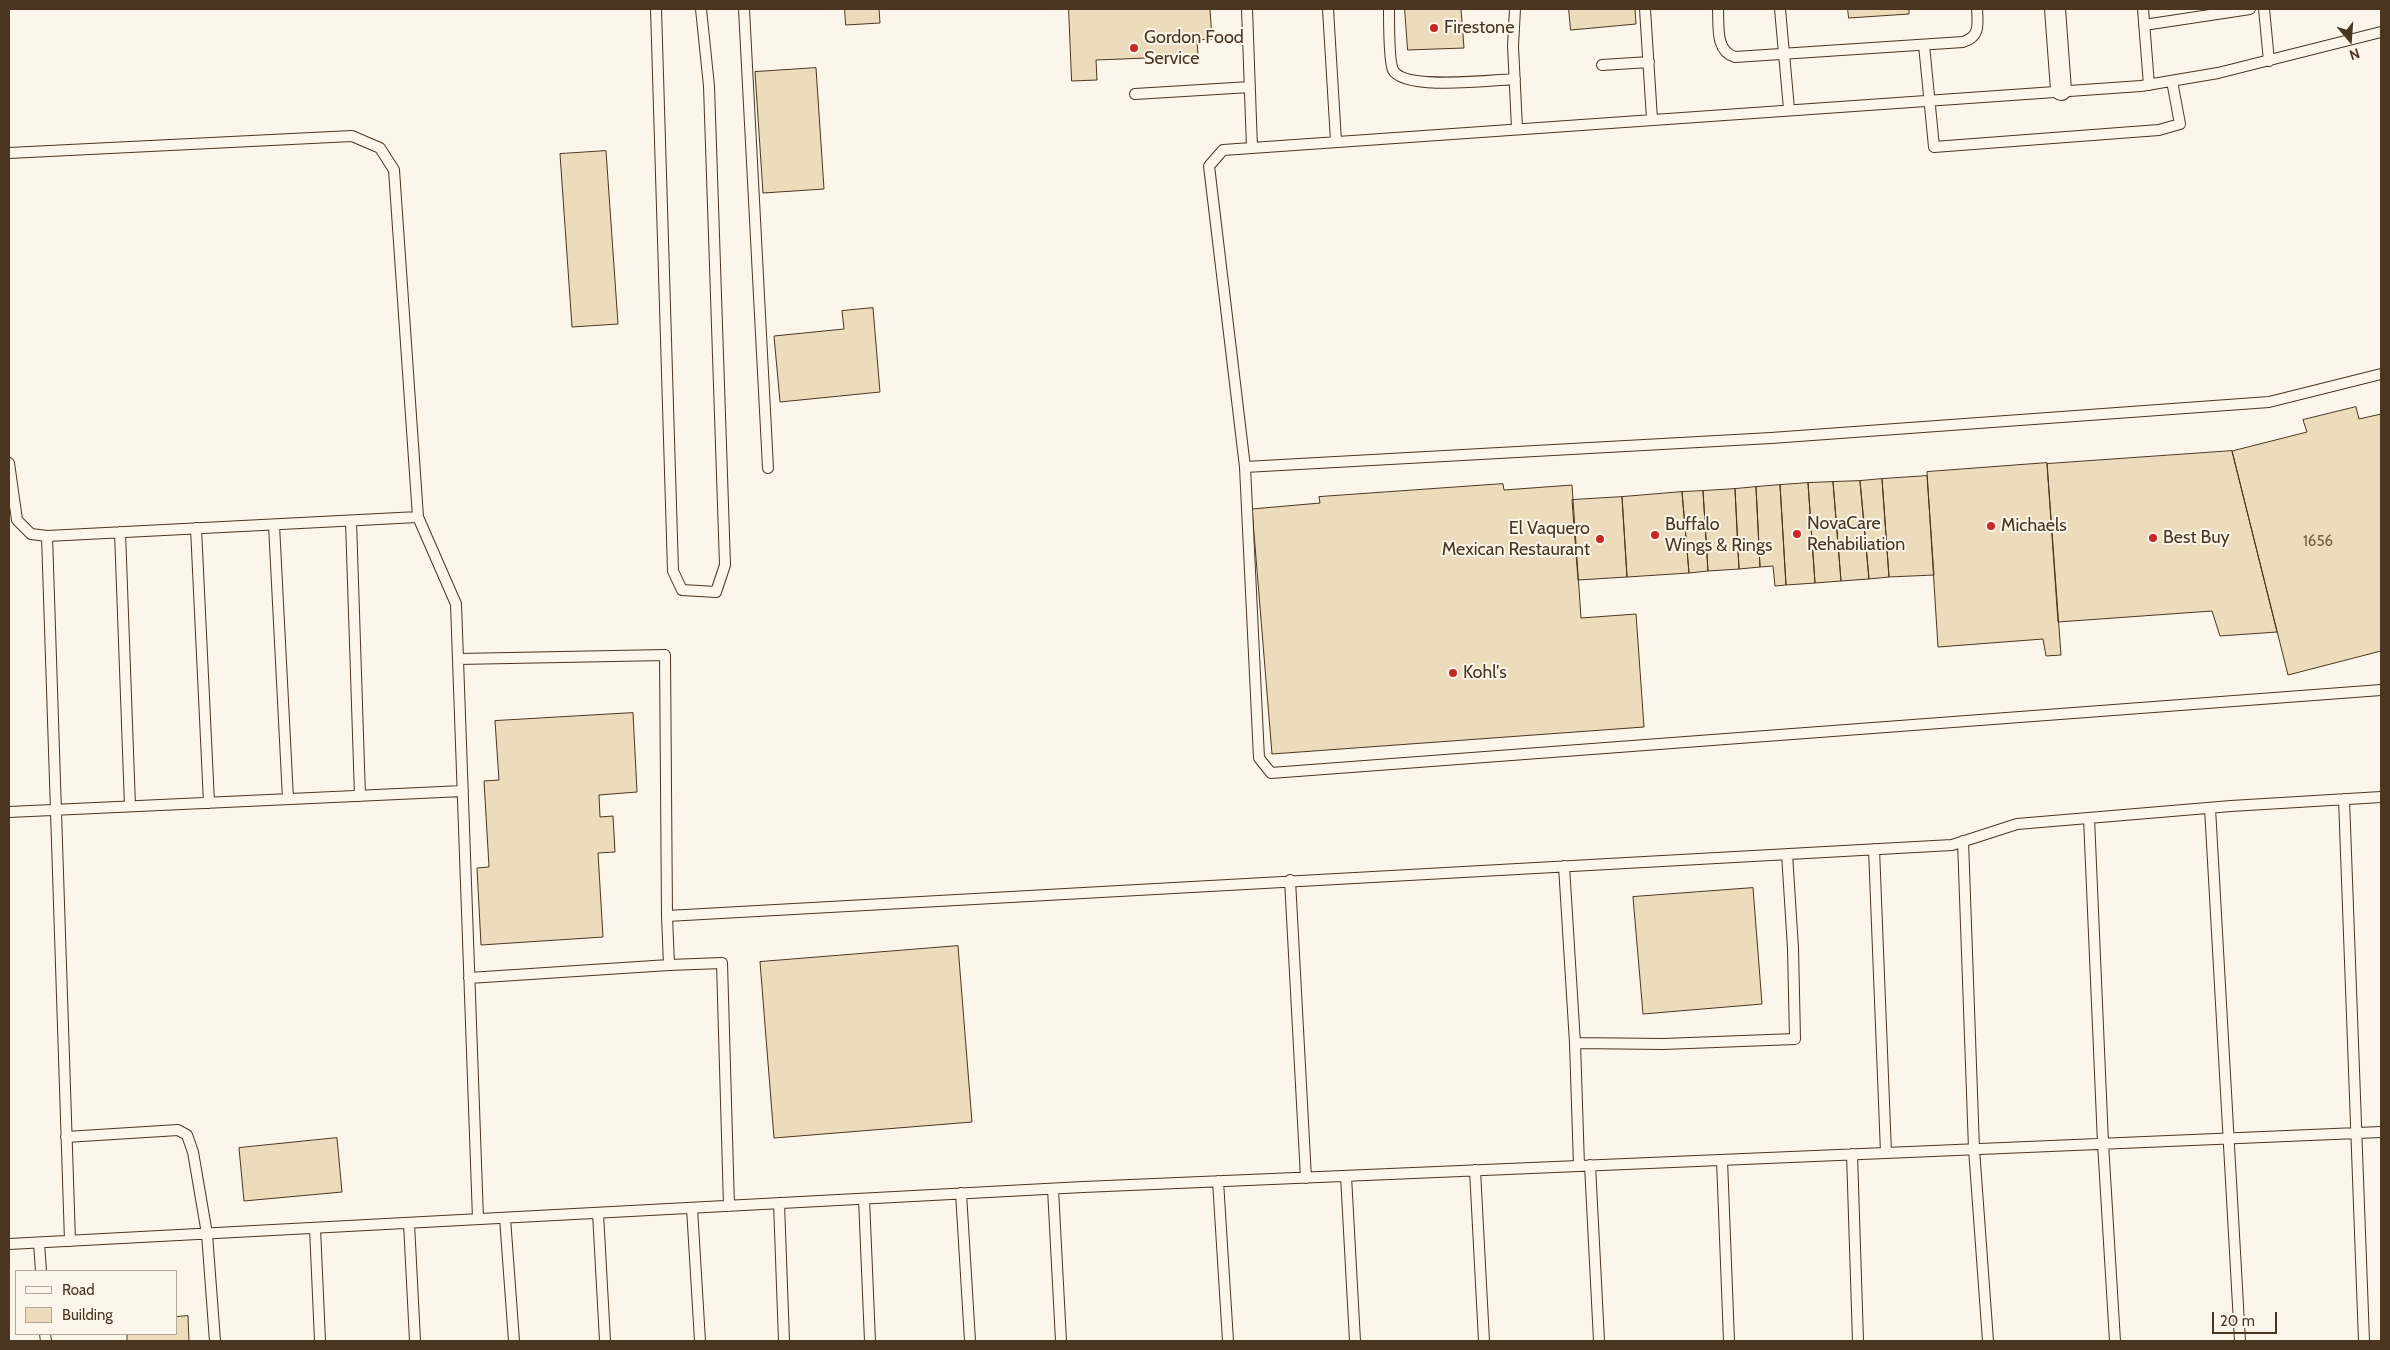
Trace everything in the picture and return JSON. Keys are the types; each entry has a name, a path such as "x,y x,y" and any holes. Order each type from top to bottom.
{"street":[{"path":"2055,9 2061,90"}],"lane":[{"path":"656,9 673,571 682,590 716,592 725,565 709,86 701,9"},
{"path":"744,9 768,468"},
{"path":"1247,9 1252,148"},
{"path":"1328,9 1336,141"},
{"path":"1389,9 1392,69 1400,78 1418,82 1515,79"},
{"path":"1515,9 1513,46 1517,128"},
{"path":"1645,9 1652,119"},
{"path":"1718,9 1720,43 1728,55 1735,57 1924,45 1970,40 1976,34 1978,28 1977,9"},
{"path":"1780,9 1782,54 1789,109"},
{"path":"2143,9 2149,85"},
{"path":"2144,25 2250,9"},
{"path":"2264,9 2269,61"},
{"path":"2381,32 2218,74 2149,85 1223,150 1209,166 1245,467 1259,758 1272,773 2381,690"},
{"path":"1924,45 1934,147 2159,130 2180,124 2172,82"},
{"path":"1602,65 1649,62"},
{"path":"1135,94 1250,87"},
{"path":"9,153 352,136 380,148 394,170 418,517 456,604 478,1219"},
{"path":"1245,467 1771,438 2269,402 2381,374"},
{"path":"9,463 17,520 31,534 47,536 418,517"},
{"path":"351,521 360,796"},
{"path":"274,525 288,799"},
{"path":"196,528 209,803"},
{"path":"120,532 130,806"},
{"path":"47,536 70,1241"},
{"path":"458,659 665,655 669,966"},
{"path":"9,812 463,791"},
{"path":"667,916 1290,880 1952,845 2017,824 2210,808 2381,797"},
{"path":"2344,799 2364,1341"},
{"path":"2210,808 2240,1341"},
{"path":"2089,818 2103,1143 2115,1341"},
{"path":"1963,841 1974,1149 1988,1341"},
{"path":"1874,849 1886,1153"},
{"path":"1575,1043 1663,1044 1796,1038 1787,854"},
{"path":"1564,866 1575,1043 1599,1341"},
{"path":"1290,880 1306,1178"},
{"path":"469,978 722,963 729,1206"},
{"path":"66,1137 178,1130 187,1135 193,1152 207,1234 215,1341"},
{"path":"9,1244 961,1193 2381,1132"},
{"path":"1852,1154 1858,1341"},
{"path":"1722,1160 1729,1341"},
{"path":"1475,1170 1484,1341"},
{"path":"1346,1176 1355,1341"},
{"path":"1218,1181 1228,1341"},
{"path":"1053,1189 1061,1341"},
{"path":"961,1193 970,1341"},
{"path":"864,1199 870,1341"},
{"path":"779,1203 784,1341"},
{"path":"692,1208 700,1341"},
{"path":"598,1213 605,1341"},
{"path":"505,1218 514,1341"},
{"path":"409,1223 415,1341"},
{"path":"315,1228 320,1341"},
{"path":"39,1243 41,1270"}],"building":[{"path":"845,9 879,9 880,23 846,25"},
{"name":"Gordon Food Service","path":"1069,9 1210,9 1212,39 1197,40 1198,56 1096,60 1097,80 1072,81"},
{"name":"Firestone","path":"1405,9 1461,9 1464,48 1408,50"},
{"path":"1569,9 1635,9 1636,24 1571,30"},
{"path":"1848,9 1909,9 1909,14 1849,18"},
{"path":"816,68 824,189 763,193 755,72"},
{"path":"606,151 618,324 572,327 560,154"},
{"path":"873,308 880,392 780,402 774,336 844,329 842,311"},
{"path":"2356,407 2359,419 2381,414 2381,651 2288,675 2232,451 2307,432 2303,420"},
{"name":"Best Buy","path":"2232,451 2277,632 2220,636 2212,611 2058,622 2047,464"},
{"name":"Michaels","path":"2047,463 2061,655 2046,656 2043,639 1938,647 1927,472"},
{"path":"1927,476 1934,575 1889,577 1882,479"},
{"path":"1882,479 1889,577 1869,579 1860,481"},
{"path":"1860,481 1869,579 1841,581 1833,482"},
{"path":"1833,482 1841,581 1815,583 1808,483"},
{"name":"NovaCare Rehabiliation","path":"1808,483 1815,583 1786,585 1780,485"},
{"name":"Kohl's","path":"1503,484 1504,490 1572,485 1581,618 1636,614 1644,727 1272,754 1252,509 1320,503 1319,497"},
{"path":"1780,485 1786,585 1775,586 1773,566 1760,567 1756,487"},
{"path":"1756,487 1760,567 1739,569 1735,489"},
{"path":"1735,489 1739,569 1708,571 1703,491"},
{"path":"1703,491 1708,571 1689,573 1682,492"},
{"name":"Buffalo Wings & Rings","path":"1682,492 1689,573 1627,577 1622,497"},
{"name":"El Vaquero Mexican Restaurant","path":"1622,497 1627,577 1578,580 1572,500"},
{"path":"633,713 637,792 599,795 600,817 613,816 615,852 598,853 603,937 481,945 477,868 489,867 484,781 499,780 495,721"},
{"path":"1753,888 1762,1004 1643,1014 1633,897"},
{"path":"958,946 972,1122 774,1138 760,962"},
{"path":"337,1138 342,1192 244,1201 239,1148"},
{"path":"188,1316 189,1341 127,1341 127,1335 178,1335 178,1317"}],"place":[{"name":"Firestone","path":"1434,28"},
{"name":"Gordon Food Service","path":"1134,48"},
{"name":"Michaels","path":"1991,526"},
{"name":"NovaCare Rehabiliation","path":"1797,534"},
{"name":"Buffalo Wings & Rings","path":"1655,535"},
{"name":"Best Buy","path":"2153,538"},
{"name":"El Vaquero Mexican Restaurant","path":"1600,539"},
{"name":"Kohl's","path":"1453,673"}]}
